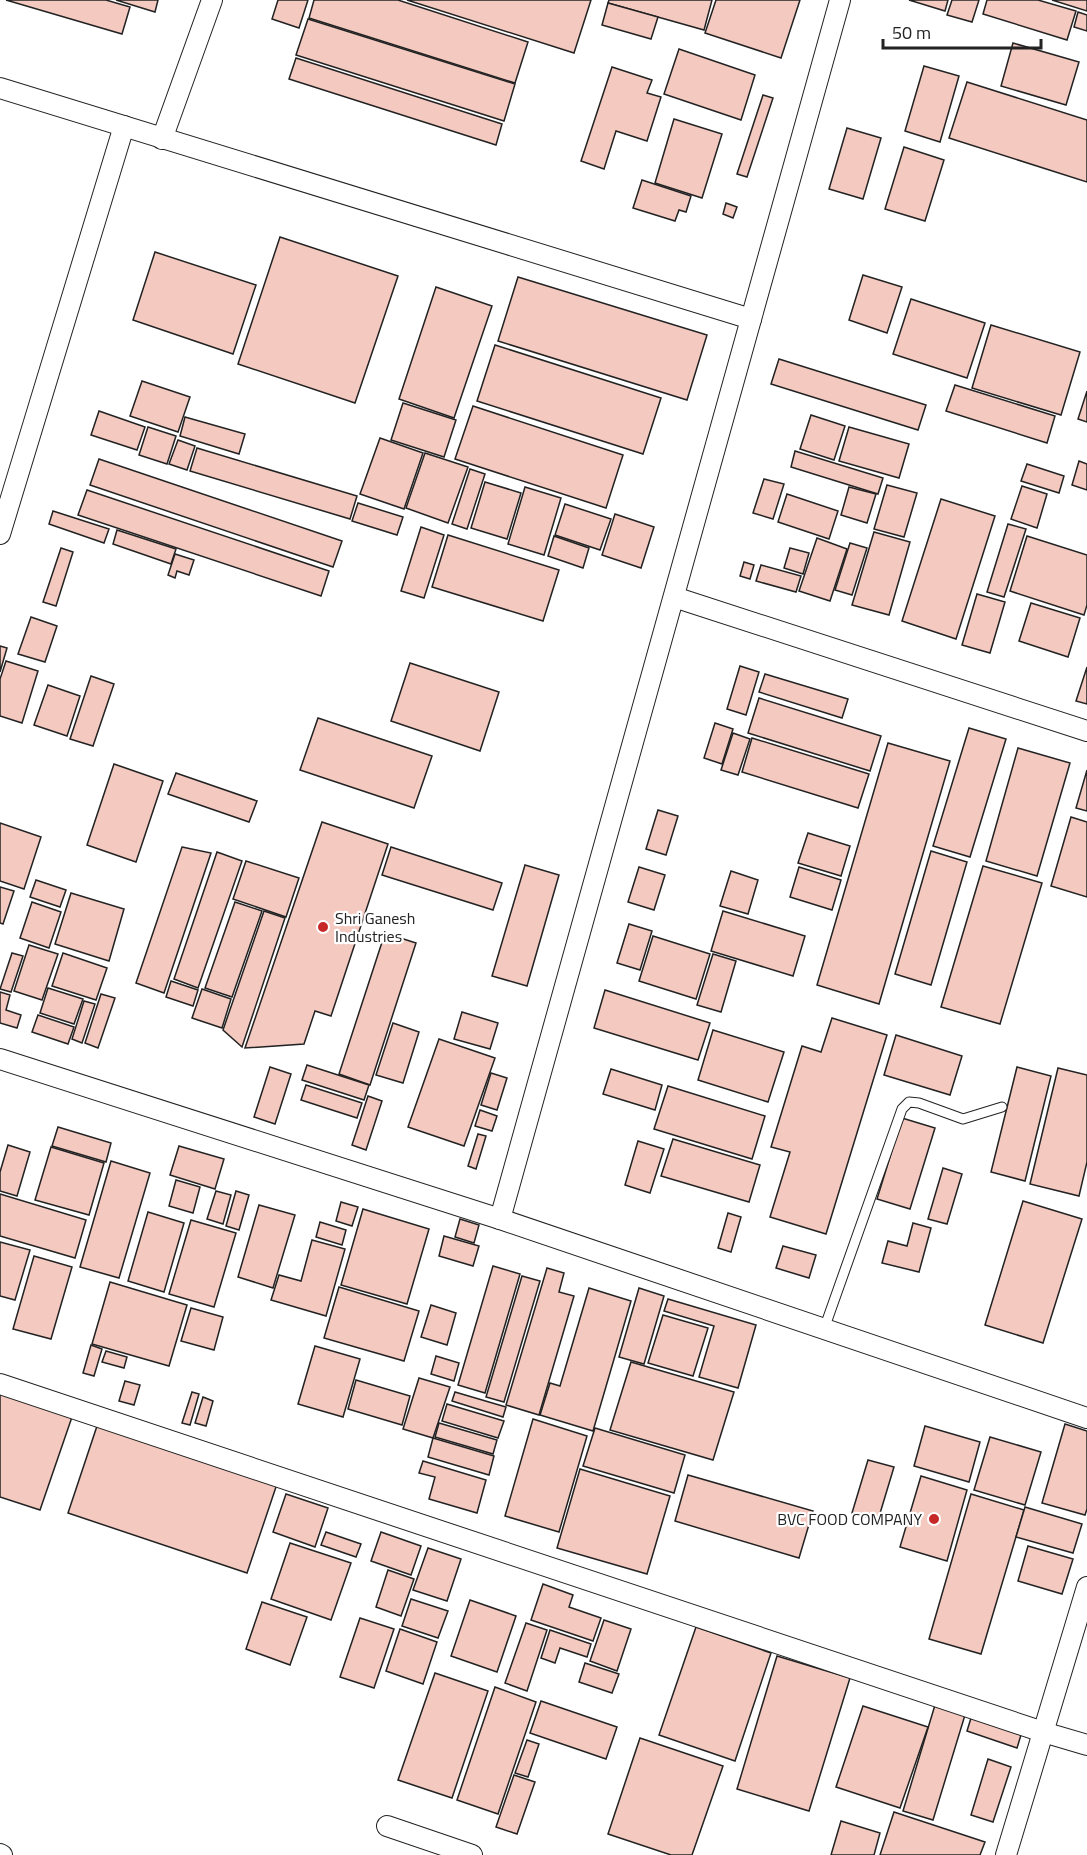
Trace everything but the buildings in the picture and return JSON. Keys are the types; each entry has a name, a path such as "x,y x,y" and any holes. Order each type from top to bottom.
{"street":[{"path":"162,139 212,0"},
{"path":"500,1219 840,0"},
{"path":"0,88 751,319"},
{"path":"0,534 124,126"},
{"path":"674,597 1087,731"},
{"path":"0,1059 500,1219 1087,1418"},
{"path":"0,1384 1043,1732 1087,1744"},
{"path":"1006,1855 1087,1587"},
{"path":"387,1826 472,1855"}],"lane":[{"path":"824,1329 902,1109 909,1102 919,1103 963,1119 1002,1107"}],"place":[{"name":"Shri Ganesh Industries","path":"323,927"},
{"name":"BVC FOOD COMPANY","path":"934,1519"}]}
